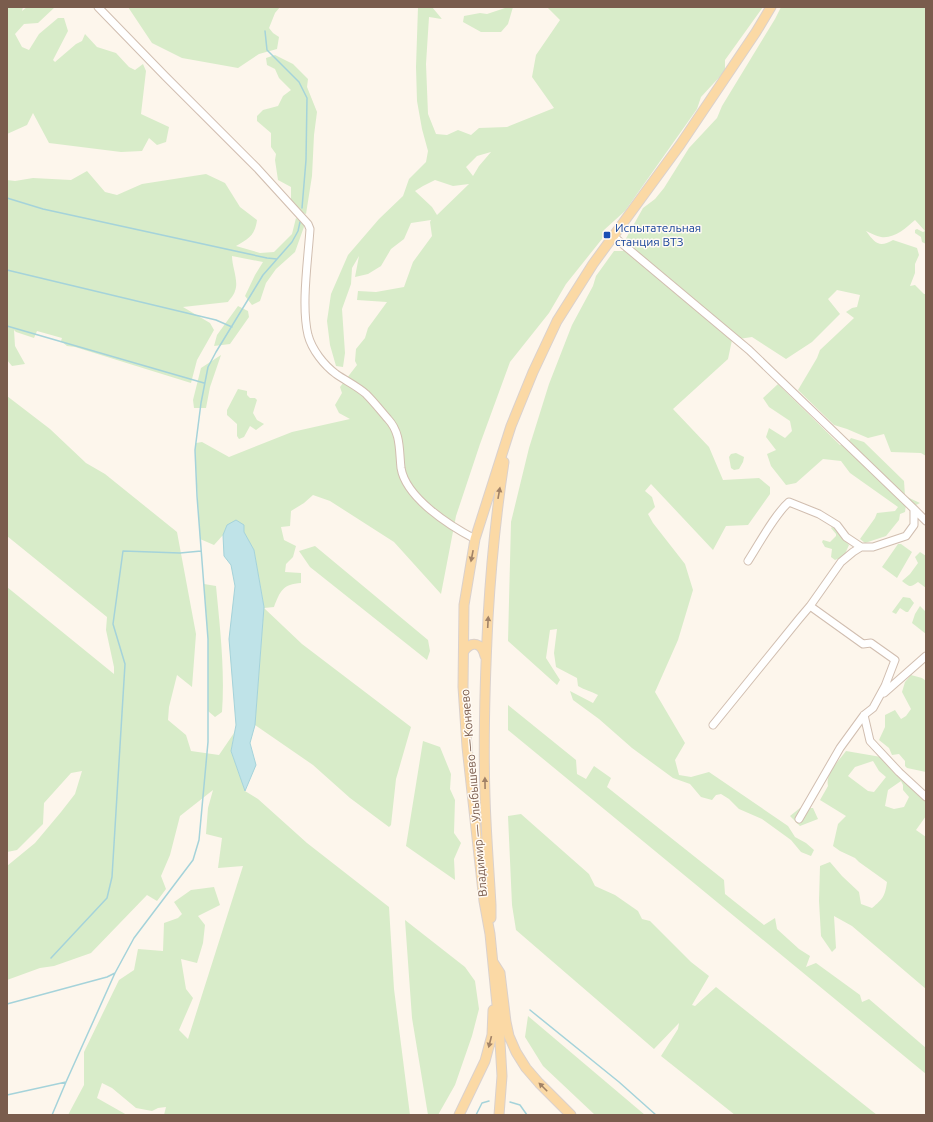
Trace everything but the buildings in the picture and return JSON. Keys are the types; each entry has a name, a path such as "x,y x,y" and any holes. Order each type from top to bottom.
{"main road":[{"name":"Владимир — Улыбышево — Коняево","path":"499,1115 502,1076 499,1025 490,934 484,900 467,747 463,687 464,605 475,539 511,426 536,365 557,321 593,264 685,138 771,7"},
{"name":"Владимир — Улыбышево — Коняево","path":"490,934 491,905 485,797 484,737 490,585 497,505 505,459 522,399"},
{"path":"464,651 467,647 473,644 479,645 483,649 486,661"},
{"path":"459,1115 485,1061 492,1035 492,961"},
{"path":"492,961 500,973 506,1022 509,1036 516,1052 526,1068 539,1083 571,1115"}],"street":[{"path":"98,7 257,168 308,224 310,229 305,302 306,321 309,336 316,351 324,363 336,374 352,383 367,395 390,421 398,438 401,468 404,479 412,490 434,514 455,529 475,539"},
{"path":"613,236 739,342 926,521"},
{"path":"748,561 769,528 789,502 819,514 837,525 846,536 861,547"},
{"path":"713,725 810,606 841,562 861,547 873,547 906,536 914,525 914,509"},
{"path":"799,819 840,748 864,715 873,708 885,686 895,660 871,643 863,644 810,606"},
{"path":"879,696 926,656"},
{"path":"864,715 870,741 899,772 926,797"}],"green space":[{"path":"7,7 23,7 22,11 27,7 55,7 38,23 24,24 15,34 22,47 29,50 39,34 58,18 64,18 68,31 53,60 55,62 76,44 82,41 85,34 97,47 116,53 129,67 135,70 143,64 146,71 141,114 169,127 166,142 157,145 149,138 142,151 121,152 49,143 33,113 27,125 7,134"},
{"path":"128,7 280,7 275,13 269,28 279,37 277,49 259,54 238,68 182,58 152,43"},
{"path":"418,7 432,7 442,19 429,17 426,64 428,114 436,134 447,135 458,130 471,135 479,128 507,127 554,108 532,77 536,55 560,20 547,7 763,7 725,60 725,71 701,97 697,109 625,211 604,230 602,239 566,284 549,313 510,362 456,516 441,594 394,542 330,501 313,495 291,511 290,526 281,527 284,540 296,546 293,557 286,564 285,572 301,573 301,583 290,585 283,589 274,607 264,608 302,644 411,727 396,779 391,825 389,827 350,798 313,765 255,725 264,607 254,550 244,532 227,525 223,535 214,545 200,539 195,450 196,443 202,442 229,457 292,432 350,419 339,413 335,405 342,393 340,387 357,365 355,361 356,349 365,338 368,328 387,302 357,300 358,291 376,292 404,287 413,262 432,236 431,220 411,223 404,239 391,249 381,266 368,274 355,277 359,256 352,268 351,284 342,309 345,353 343,367 336,366 330,345 327,321 331,294 348,255 379,219 403,196 409,179 426,162 428,151 417,101 416,67","holes":["491,152 479,166 473,176 466,167 477,156","435,180 453,186 469,184 437,215 432,207 415,191"]},
{"path":"508,7 513,7 508,24 501,32 481,32 463,22 464,16 480,13 487,14"},
{"path":"781,7 926,7 926,244 922,242 921,237 915,233 915,230 917,229 923,232 925,231 915,220 900,232 891,236 881,237 866,231 872,239 878,243 884,244 893,240 917,248 919,255 915,264 915,273 910,286 915,285 924,294 926,294 926,456 921,453 891,452 884,434 868,438 834,425 798,390 817,358 820,350 854,318 846,312 857,307 860,295 837,290 828,299 840,314 812,342 786,359 752,337 732,340 728,359 673,409 709,447 723,480 759,478 770,487 770,494 748,525 726,526 713,550 651,484 645,491 652,497 655,507 648,514 653,523 685,564 693,590 678,640 655,692 685,743 675,760 679,775 691,777 709,772 788,826 795,837 806,843 814,850 811,856 801,852 791,840 762,819 739,809 729,799 721,794 716,795 712,800 701,797 690,784 673,778 632,748 599,719 573,700 570,691 593,703 598,695 578,686 577,678 556,667 554,653 557,629 550,630 546,658 560,680 557,685 508,641 511,522 529,448 549,384 572,325 593,286 596,276 614,251 623,251 624,242 643,208 655,199 664,188 689,148 717,118 722,106"},
{"path":"275,55 293,64 308,79 307,87 317,112 312,176 306,214 291,202 291,187 278,180 275,160 276,154 271,147 271,133 257,121 257,116 263,110 278,106 283,96 291,90 279,78 275,69 267,65 266,58"},
{"path":"87,171 105,192 117,195 142,184 206,174 225,183 240,207 257,220 255,229 251,236 236,246 260,253 274,252 292,234 296,218 305,224 295,252 276,269 266,283 260,301 252,305 245,296 263,262 232,256 236,287 234,294 228,302 183,307 210,323 214,330 197,360 191,383 75,347 67,346 61,341 62,338 37,331 34,338 14,330 15,346 25,364 12,366 7,360 7,180 15,181 33,178 71,180"},
{"path":"238,306 248,311 249,317 230,344 214,346 217,335"},
{"path":"221,355 210,387 206,408 194,408 193,400 201,368"},
{"path":"778,384 840,445 848,442 851,438 864,442 904,481 905,496 920,503 914,506 906,505 905,512 900,514 899,520 886,536 865,543 860,539 877,513 895,511 898,507 850,473 841,461 823,459 796,483 786,485 771,466 767,454 776,450 766,437 769,428 785,438 792,431 790,421 769,407 763,398"},
{"path":"238,389 247,391 247,395 250,398 255,398 257,400 253,413 257,420 264,424 256,430 250,426 244,437 239,439 237,436 237,424 227,415 227,410"},
{"path":"7,396 50,429 86,463 105,474 177,532 196,634 192,687 177,675 169,707 168,720 186,735 191,751 219,755 234,733 231,751 245,791 258,799 307,843 389,907 394,989 410,1115 164,1115 166,1107 158,1108 152,1111 136,1108 112,1088 102,1083 97,1098 127,1115 68,1115 84,1085 84,1052 119,980 134,970 138,949 163,951 164,923 178,918 182,914 174,902 191,890 214,887 220,905 198,916 205,925 203,943 197,963 181,959 186,989 193,998 179,1030 188,1039 243,866 218,868 222,838 206,834 208,808 213,790 180,816 170,855 161,876 166,889 157,901 147,895 91,953 54,966 40,968 7,980 7,866 35,843 61,812 75,794 82,771 71,773 44,803 43,824 17,850 7,852 7,587 114,674 114,667 106,630 107,617 7,536"},
{"path":"736,453 744,457 739,469 734,470 731,468 729,457 731,454"},
{"path":"832,527 838,530 839,534 849,545 844,556 835,560 831,557 832,549 825,547 822,542 823,540 830,542 836,536 831,528"},
{"path":"898,544 901,544 912,552 897,578 882,567"},
{"path":"315,546 428,640 430,651 427,660 310,567 299,551"},
{"path":"920,552 926,556 926,588 918,582 910,586 902,581 910,574 918,563 915,557"},
{"path":"204,584 216,586 220,633 223,696 222,712 215,717 208,711 208,639"},
{"path":"903,597 910,598 914,603 908,612 900,608 896,614 892,612"},
{"path":"920,606 926,612 926,634 912,623"},
{"path":"911,675 922,678 926,681 926,772 907,768 905,766 905,761 899,754 892,755 889,748 879,740 885,727 885,715 895,710 901,719 906,716 911,709 902,692 905,682"},
{"path":"508,705 576,760 577,774 586,779 594,766 611,778 607,787 724,880 725,894 764,925 775,918 777,929 799,949 810,956 806,967 816,963 860,995 862,1002 869,999 926,1048 926,1074 508,730"},
{"path":"423,741 440,747 451,774 450,789 455,800 454,833 461,843 454,859 455,880 406,846"},
{"path":"846,751 881,757 926,794 926,816 916,830 926,837 926,989 852,926 834,916 836,948 832,952 821,936 819,901 820,866 830,862 859,892 861,904 872,908 883,897 887,882 855,858 833,846 838,824 846,816 820,800 828,786 831,772","holes":["873,761 879,771 886,777 874,792 868,791 848,776 855,767","901,781 903,790 909,797 904,807 894,809 885,806 888,790"]},
{"path":"800,808 813,808 818,819 800,826 790,816"},
{"path":"521,814 589,874 595,886 615,895 638,911 642,919 650,921 691,962 709,976 692,1005 695,1006 716,987 877,1115 735,1115 661,1056 678,1029 679,1023 654,1049 516,930 512,905 508,816"},
{"path":"405,920 465,967 475,981 479,1009 472,1036 455,1085 438,1115 428,1115 412,1018"},
{"path":"528,1016 645,1115 595,1115 543,1066 525,1037"}],"water":[{"path":"236,520 244,525 244,532 254,550 264,607 255,725 250,743 256,765 245,791 231,751 236,725 229,639 235,586 231,565 224,556 223,535 227,525"}],"waterway":[{"path":"265,31 267,50 299,82 307,98 306,160 302,208"},
{"path":"7,198 43,209 277,259"},
{"path":"52,1115 115,973 134,938 193,860 199,840 208,742 208,639 195,450 201,403 208,367 216,352 263,275 292,242 298,231 300,222"},
{"path":"7,270 216,320 232,327"},
{"path":"7,326 204,383"},
{"path":"51,958 107,898 112,877 125,664 113,624 123,551 180,553 201,551"},
{"path":"7,1004 107,977 115,973"},
{"path":"530,1010 619,1082 656,1115"},
{"path":"7,1095 66,1082"},
{"path":"476,1115 482,1103 489,1101"},
{"path":"510,1102 520,1105 527,1115"}],"place":[{"name":"Испытательная станция ВТЗ","path":"607,235"}]}
